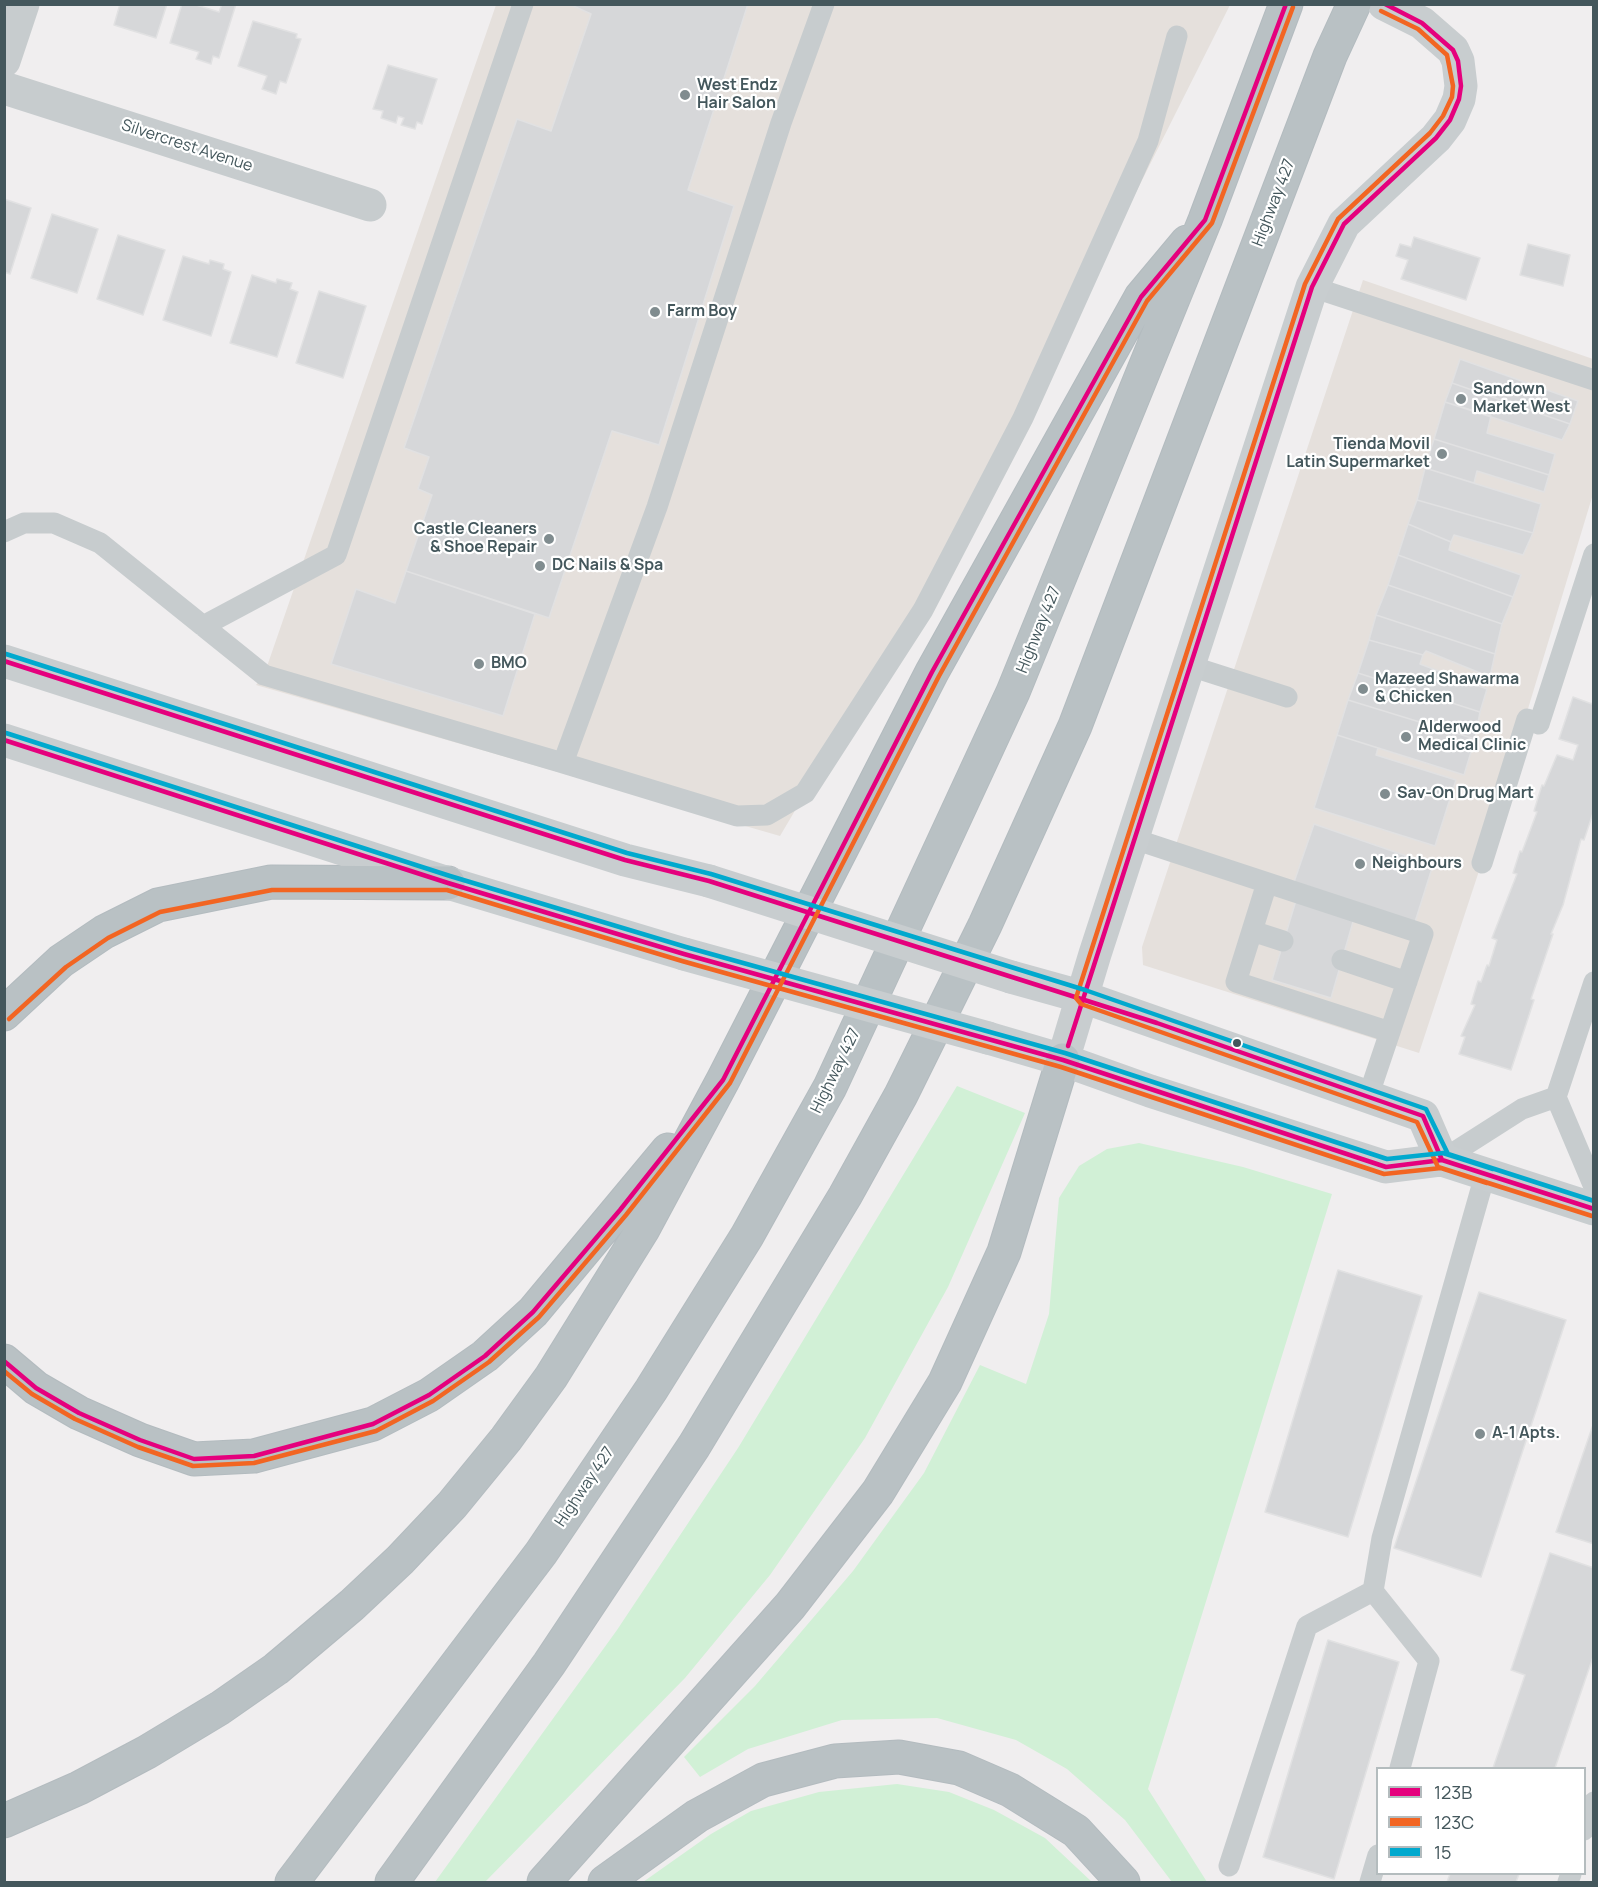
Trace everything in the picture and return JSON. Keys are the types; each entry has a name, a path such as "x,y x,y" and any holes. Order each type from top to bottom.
{"highway":[{"name":"Highway 427","path":"292,1882 542,1552 651,1390 735,1255 830,1087 1014,692 1205,220 1286,4"},
{"name":"Highway 427","path":"392,1882 549,1664 688,1456 845,1196 901,1095 986,925 1075,726 1330,56 1354,4"},
{"path":"4,1821 79,1788 147,1752 220,1708 276,1669 352,1605 452,1505 506,1439 551,1377 643,1228 723,1080 932,672 1135,307 1205,220"},
{"path":"4,1014 61,961 104,932 158,905 271,882 448,883"},
{"path":"544,1882 790,1606 878,1492 945,1382 1004,1252 1063,1060"},
{"path":"4,1361 36,1388 79,1413 140,1440 194,1459 254,1456 373,1425 429,1395 485,1356 534,1312 620,1210 723,1080"},
{"path":"605,1882 697,1816 763,1780 835,1761 899,1757 959,1768 1010,1790 1076,1831 1123,1882"}],"main road":[{"path":"1063,1060 1312,287 1344,224 1436,138 1450,120 1459,99 1461,86 1458,61 1453,50 1422,23 1384,4"},
{"path":"4,661 625,860 709,881 1011,977 1083,997 1423,1116 1442,1160"},
{"path":"4,740 448,883 684,954 1063,1060 1150,1091 1386,1167 1442,1160 1593,1209"}],"street":[{"path":"4,61 23,4"},
{"name":"Silvercrest Avenue","path":"4,88 370,205"}],"lane":[{"path":"203,626 336,555 523,4"},
{"path":"563,763 657,507 781,123 824,4"},
{"path":"4,532 24,523 54,523 100,543 264,675 737,816 767,815 805,793 923,610 1023,418 1148,141 1177,36"},
{"path":"1312,287 1593,380"},
{"path":"1482,863 1527,719 1539,724 1593,554"},
{"path":"1190,666 1287,696"},
{"path":"1134,839 1423,934 1368,1096"},
{"path":"1268,884 1236,982 1390,1032"},
{"path":"1252,931 1283,941"},
{"path":"1342,960 1407,982"},
{"path":"1593,982 1556,1097 1593,1187"},
{"path":"1442,1160 1522,1108 1556,1097"},
{"path":"1400,1767 1429,1661 1373,1591 1382,1538 1485,1175"},
{"path":"1229,1866 1307,1626 1373,1591"},
{"path":"1586,1824 1593,1802"},
{"path":"1370,1882 1376,1859"}],"shaded area":[{"path":"496,5 1230,5 999,465 780,836 256,685 264,675"},
{"path":"1363,280 1593,359 1593,494 1478,874 1419,1053 1143,965 1142,947"}],"green space":[{"path":"957,1086 1025,1113 948,1287 865,1438 770,1575 685,1678 485,1882 435,1882 617,1630 738,1448"},
{"path":"1139,1143 1243,1167 1332,1194 1148,1789 1207,1882 1172,1882 1125,1820 1067,1769 1016,1740 937,1718 842,1720 748,1749 700,1777 684,1757 755,1686 853,1571 924,1473 980,1365 1026,1384 1049,1314 1059,1198 1079,1166 1107,1149"},
{"path":"897,1784 949,1792 994,1810 1045,1838 1092,1882 643,1882 711,1834 751,1811 819,1792"}],"building":[{"path":"120,4 167,4 156,38 114,25"},
{"path":"182,4 193,4 219,12 222,4 236,4 219,58 213,56 211,64 196,59 199,52 170,43"},
{"path":"569,4 748,4 688,190 734,206 659,445 612,431 549,618 406,571 432,495 418,489 429,457 404,448 517,119 551,131 591,14"},
{"path":"253,21 297,34 296,38 301,39 286,83 280,81 276,94 262,89 267,76 238,66"},
{"path":"388,65 437,79 422,124 417,122 415,129 401,125 404,118 398,116 396,123 381,118 383,111 373,109"},
{"path":"4,199 31,208 10,274 4,272"},
{"path":"52,214 98,229 77,293 31,278"},
{"path":"118,235 165,250 143,315 97,299"},
{"path":"1414,237 1480,258 1466,300 1401,279 1408,260 1396,256 1400,244 1411,247"},
{"path":"1528,244 1570,255 1563,286 1520,275"},
{"path":"183,256 209,264 210,260 224,264 223,269 231,272 211,336 163,320"},
{"path":"252,275 276,283 277,279 292,283 290,289 298,292 277,357 230,343"},
{"path":"319,291 366,306 343,378 296,363"},
{"path":"1460,359 1578,401 1570,424 1452,383"},
{"path":"1452,383 1570,424 1562,440 1445,402"},
{"path":"1445,402 1491,416 1487,433 1555,454 1549,475 1434,439"},
{"path":"1434,439 1549,475 1544,492 1477,471 1474,483 1425,468"},
{"path":"1425,468 1541,504 1533,533 1417,500"},
{"path":"1417,500 1533,533 1523,555 1454,535 1451,542 1408,524"},
{"path":"1408,524 1451,542 1449,550 1521,575 1513,597 1398,555"},
{"path":"1398,555 1513,597 1502,624 1388,585"},
{"path":"406,571 535,614 503,716 331,664 356,589 395,603"},
{"path":"1388,585 1502,624 1495,654 1376,615"},
{"path":"1376,615 1495,654 1490,677 1426,651 1423,655 1369,640"},
{"path":"1369,640 1423,655 1420,664 1487,689 1480,712 1358,673"},
{"path":"1358,673 1480,712 1475,739 1348,700"},
{"path":"1573,697 1592,704 1594,698 1594,810 1584,840 1581,839 1563,905 1551,934 1553,934 1531,999 1534,1000 1511,1070 1459,1054 1465,1037 1461,1036 1475,1005 1471,1004 1478,981 1481,982 1487,965 1489,966 1497,940 1492,938 1517,874 1513,873 1537,812 1534,811 1542,785 1544,786 1557,755 1573,760 1578,745 1559,739"},
{"name":"Alderwood Medical Clinic","path":"1348,700 1475,739 1464,775 1337,735"},
{"name":"Sav-On Drug Mart","path":"1337,735 1378,748 1376,755 1456,780 1435,846 1314,808"},
{"path":"1314,824 1433,865 1415,922 1294,882"},
{"path":"1297,897 1355,915 1331,998 1272,980"},
{"path":"1338,1270 1422,1296 1348,1537 1265,1512"},
{"name":"A-1 Apts.","path":"1479,1292 1566,1320 1481,1577 1394,1548"},
{"path":"1594,1422 1594,1544 1556,1532"},
{"path":"1550,1553 1594,1568 1594,1654 1555,1767 1493,1767 1525,1675 1511,1670"},
{"path":"1328,1640 1399,1662 1334,1879 1263,1857"},
{"path":"1450,1875 1519,1875 1516,1882 1447,1882"}],"transit line":[{"name":"123B","path":"4,1361 36,1388 79,1413 140,1440 194,1459 254,1456 373,1424 429,1395 485,1356 533,1312 620,1210 723,1080 932,672 1141,297 1205,220 1286,4"},
{"name":"123B","path":"1068,1046 1312,287 1344,224 1436,138 1450,120 1459,99 1461,86 1458,61 1453,50 1422,23 1385,4"},
{"name":"123C","path":"4,1371 32,1394 75,1419 138,1447 193,1466 254,1463 376,1431 433,1401 489,1362 539,1317 626,1215 730,1083 939,676 1147,301 1212,223 1293,7"},
{"name":"123C","path":"1381,11 1418,29 1447,55 1453,86 1452,97 1443,116 1430,133 1338,219 1305,284 1076,998 1081,1004 1417,1122 1438,1167 1592,1216"},
{"name":"15","path":"6,654 627,853 711,874 1085,990 1426,1109 1448,1154 1594,1201"},
{"name":"123B","path":"4,661 625,860 709,881 1157,1023 1423,1116 1442,1160"},
{"name":"15","path":"6,733 450,876 686,947 1065,1053 1387,1159 1443,1153 1493,1169"},
{"name":"123B","path":"4,740 448,883 684,954 1063,1060 1386,1167 1442,1160 1594,1209"},
{"name":"123C","path":"9,1019 66,967 108,938 160,912 272,890 447,890 682,961 1061,1067 1384,1174 1441,1168 1487,1183"}],"place":[{"name":"West Endz Hair Salon","path":"685,95"},
{"name":"Farm Boy","path":"655,312"},
{"name":"Sandown Market West","path":"1461,399"},
{"name":"Tienda Movil Latin Supermarket","path":"1442,454"},
{"name":"Castle Cleaners & Shoe Repair","path":"549,539"},
{"name":"DC Nails & Spa","path":"540,566"},
{"name":"BMO","path":"479,664"},
{"name":"Mazeed Shawarma & Chicken","path":"1363,689"},
{"name":"Alderwood Medical Clinic","path":"1406,737"},
{"name":"Sav-On Drug Mart","path":"1385,794"},
{"name":"Neighbours","path":"1360,864"},
{"name":"A-1 Apts.","path":"1480,1434"}]}
